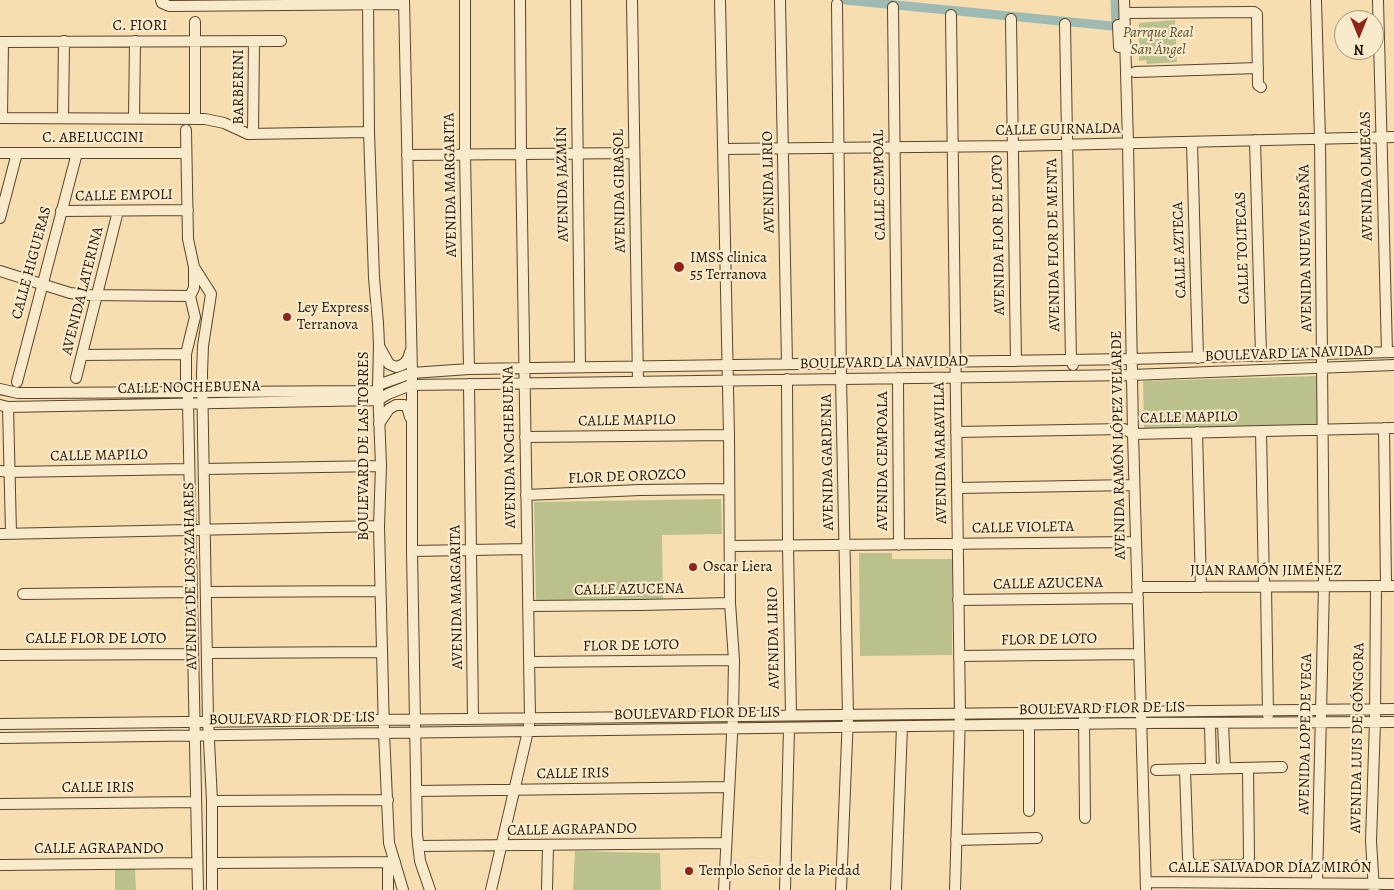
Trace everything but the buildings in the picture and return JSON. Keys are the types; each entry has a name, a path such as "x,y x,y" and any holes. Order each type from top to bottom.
{"street":[{"name":"AVENIDA MARGARITA","path":"464,0 469,369"},
{"name":"AVENIDA NOCHEBUENA","path":"491,890 530,718 520,0"},
{"name":"AVENIDA JAZMÍN","path":"576,0 580,367"},
{"name":"AVENIDA GIRASOL","path":"632,0 638,382"},
{"path":"720,0 728,365 730,603 734,660 733,729 724,890"},
{"name":"AVENIDA LIRIO","path":"780,0 787,364"},
{"name":"AVENIDA RAMÓN LÓPEZ VELARDE","path":"1124,0 1125,143 1131,290 1131,375 1146,886"},
{"path":"1254,0 1254,12 1257,14 1258,85 1261,87"},
{"name":"AVENIDA NUEVA ESPAÑA","path":"1316,0 1324,430 1324,585"},
{"name":"AVENIDA OLMECAS","path":"1378,0 1381,137 1390,352"},
{"path":"161,2 169,6 197,3 404,2 412,372 414,733 418,846 420,861 430,890"},
{"name":"BOULEVARD DE LAS TORRES","path":"368,2 374,278 379,345 378,392 381,466 379,526 384,733 391,862 403,890"},
{"name":"AVENIDA GARDENIA","path":"837,4 841,379 848,715 840,890"},
{"name":"CALLE CEMPOAL","path":"893,7 897,363"},
{"path":"1125,13 1254,12"},
{"name":"AVENIDA MARAVILLA","path":"951,15 960,714 955,890"},
{"name":"AVENIDA FLOR DE LOTO","path":"1011,19 1016,361"},
{"path":"194,119 195,22"},
{"name":"AVENIDA FLOR DE MENTA","path":"1065,24 1071,360 1078,375"},
{"path":"1118,25 1125,143"},
{"name":"C. FIORI","path":"1,42 281,40"},
{"path":"63,118 64,41"},
{"path":"134,118 135,41"},
{"name":"BARBERINI","path":"253,134 254,41"},
{"path":"1,42 1,118 194,119 215,121 253,134 370,132"},
{"path":"1135,72 1258,68"},
{"name":"AVENIDA DE LOS AZAHARES","path":"186,130 189,246 194,267 192,292 195,317 186,354 186,383 188,392 198,890"},
{"name":"CALLE GUIRNALDA","path":"723,149 1013,146 1394,137"},
{"name":"CALLE TOLTECAS","path":"1255,140 1261,356"},
{"name":"CALLE AZTECA","path":"1192,142 1198,358"},
{"name":"CALLE HIGUERAS","path":"17,382 77,152"},
{"name":"C. ABELUCCINI","path":"0,153 186,152"},
{"path":"0,218 17,153"},
{"path":"407,155 634,153"},
{"name":"CALLE EMPOLI","path":"61,212 188,210"},
{"name":"AVENIDA LATERINA","path":"76,378 118,211"},
{"name":"AVENIDA DE LOS AZAHARES","path":"194,267 211,294 203,346 202,391 208,736 212,801 212,890"},
{"path":"0,271 70,292 97,296 192,292 202,286 207,287"},
{"path":"379,345 389,364 396,367 406,363 411,348"},
{"name":"BOULEVARD LA NAVIDAD","path":"378,392 412,372 469,369 1198,358 1390,352"},
{"path":"82,355 186,354"},
{"name":"BOULEVARD LA NAVIDAD","path":"378,392 388,394 411,385 1131,375 1394,365"},
{"name":"AVENIDA CEMPOALA","path":"898,378 899,545"},
{"name":"AVENIDA LIRIO","path":"787,380 791,715"},
{"name":"AVENIDA MARGARITA","path":"469,384 473,719"},
{"name":"CALLE NOCHEBUENA","path":"0,389 25,393 378,392"},
{"name":"CALLE NOCHEBUENA","path":"4,406 203,403 378,392"},
{"path":"379,424 389,409 396,405 407,407 412,420"},
{"path":"4,406 5,472 11,533"},
{"path":"1385,586 1389,428"},
{"name":"CALLE MAPILO","path":"956,432 1124,429 1133,434 1389,428"},
{"path":"1261,431 1268,723"},
{"path":"1197,432 1201,587"},
{"name":"CALLE MAPILO","path":"525,437 729,435"},
{"path":"204,469 381,466"},
{"name":"CALLE MAPILO","path":"5,472 189,469"},
{"path":"957,488 1134,485"},
{"name":"FLOR DE OROZCO","path":"526,495 640,490 729,489"},
{"path":"0,534 379,526"},
{"name":"CALLE VIOLETA","path":"730,546 1136,542"},
{"path":"412,550 527,549"},
{"name":"AVENIDA LOPE DE VEGA","path":"1317,883 1324,585"},
{"name":"JUAN RAMÓN JIMÉNEZ","path":"1138,592 1201,587 1385,586"},
{"name":"AVENIDA LUIS DE GÓNGORA","path":"1374,887 1371,841 1375,709 1385,586"},
{"path":"206,592 380,591"},
{"path":"23,594 191,592"},
{"name":"CALLE AZUCENA","path":"958,600 1138,592"},
{"name":"CALLE AZUCENA","path":"528,606 730,603"},
{"path":"208,653 382,652"},
{"name":"CALLE FLOR DE LOTO","path":"0,655 193,654"},
{"name":"FLOR DE LOTO","path":"959,656 1139,654"},
{"name":"FLOR DE LOTO","path":"529,662 734,660"},
{"name":"BOULEVARD FLOR DE LIS","path":"0,724 1394,709"},
{"path":"1084,712 1085,818"},
{"name":"BOULEVARD FLOR DE LIS","path":"0,738 1141,723 1394,722"},
{"path":"1210,723 1211,769"},
{"path":"1223,723 1225,768"},
{"path":"1029,811 1030,725"},
{"path":"896,890 902,726"},
{"path":"785,890 789,728"},
{"path":"1156,770 1282,767"},
{"path":"1185,770 1188,858 1190,864 1196,866 1243,865 1248,862 1249,858 1248,768"},
{"name":"CALLE IRIS","path":"416,791 729,787"},
{"path":"212,801 388,800"},
{"name":"CALLE IRIS","path":"0,804 196,802"},
{"path":"956,840 1037,838"},
{"name":"CALLE AGRAPANDO","path":"418,846 726,843"},
{"path":"547,890 548,845"},
{"path":"212,863 391,862 388,890"},
{"name":"CALLE AGRAPANDO","path":"0,865 197,863"},
{"name":"CALLE SALVADOR DÍAZ MIRÓN","path":"1146,886 1274,886 1317,883 1374,887 1394,884"}],"green space":[{"name":"Parrque Real San Ángel","path":"1175,20 1177,62 1147,64 1146,60 1139,61 1139,23"},
{"path":"1317,376 1318,425 1144,429 1143,381"},
{"path":"721,499 722,534 662,535 663,600 536,602 534,502"},
{"path":"859,553 892,553 892,559 952,559 952,655 860,656"},
{"path":"575,851 660,853 661,890 573,890"},
{"path":"115,868 135,868 136,890 115,890"}],"waterway":[{"path":"845,0 1112,26 1116,23 1115,0"}],"place":[{"name":"IMSS clinica 55 Terranova","path":"679,267"},
{"name":"Ley Express Terranova","path":"287,317"},
{"name":"Oscar Liera","path":"693,567"},
{"name":"Templo Señor de la Piedad","path":"689,871"}]}
